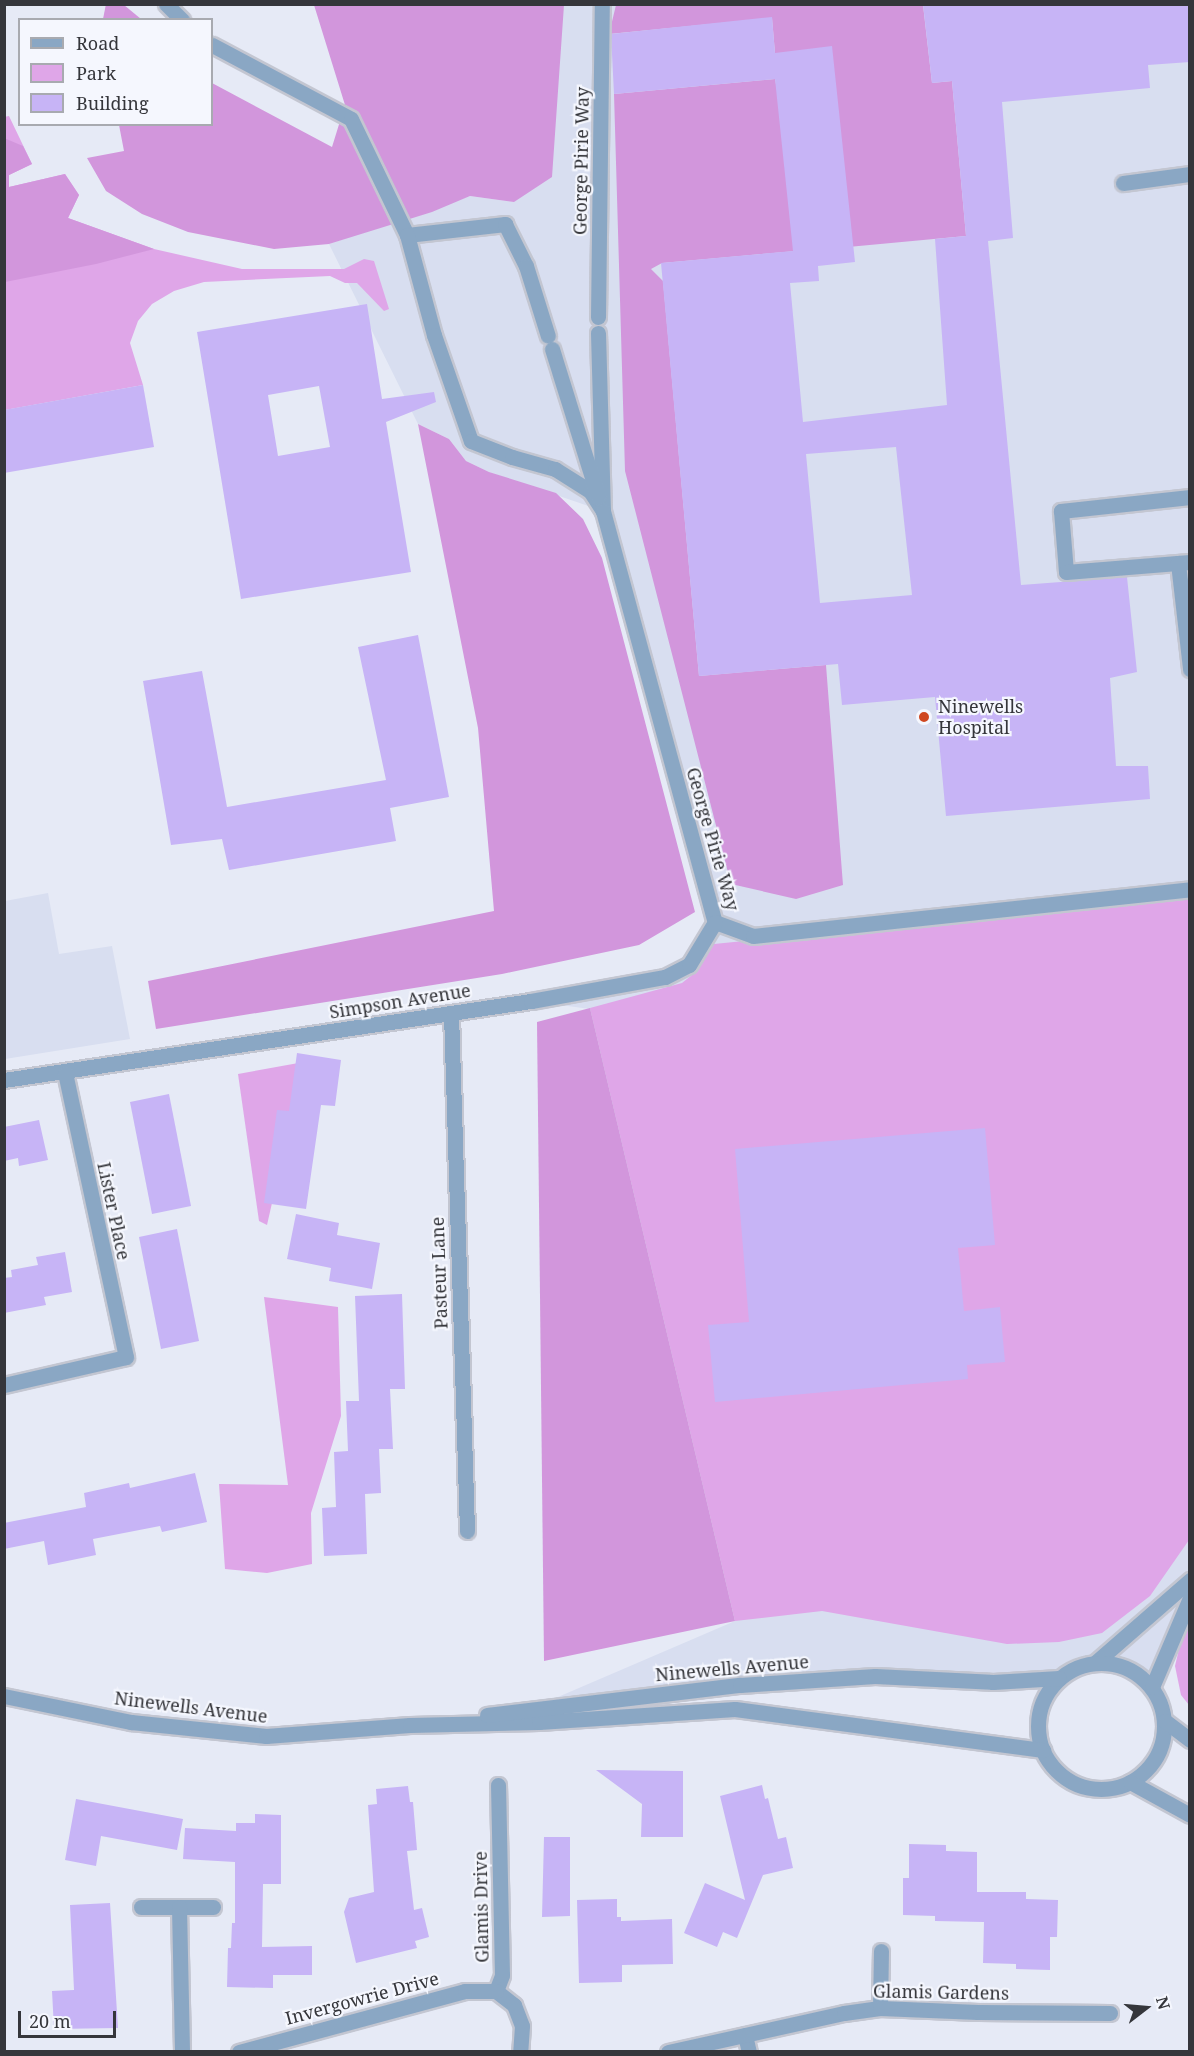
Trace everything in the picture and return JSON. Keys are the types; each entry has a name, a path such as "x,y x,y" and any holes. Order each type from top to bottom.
{"street":[{"path":"166,4 180,18"},
{"name":"George Pirie Way","path":"598,317 602,4"},
{"path":"213,46 351,118 407,235 434,335 471,441 512,457 555,469 590,491 603,511"},
{"path":"1123,183 1190,174"},
{"path":"407,235 505,224 526,266 603,511"},
{"name":"George Pirie Way","path":"597,333 603,511 715,922 753,936 1190,889"},
{"path":"1190,497 1061,511 1066,572 1184,562 1190,669"},
{"name":"Simpson Avenue","path":"4,1080 64,1073 451,1013 665,977 689,965 715,922"},
{"name":"Pasteur Lane","path":"451,1013 467,1531"},
{"name":"Lister Place","path":"4,1385 126,1357 64,1073"},
{"path":"1096,1662 1190,1580"},
{"path":"1152,1687 1190,1598"},
{"path":"1059,1678 1047,1694 1039,1712 1038,1731 1043,1750 1052,1765 1080,1785 1096,1789 1114,1788 1130,1782 1145,1771 1156,1757 1163,1740 1165,1722 1161,1703 1152,1687 1136,1672 1117,1664 1096,1662"},
{"name":"Ninewells Avenue","path":"4,1696 131,1722 266,1736 410,1725 740,1685 875,1676 993,1682 1059,1678 1076,1667 1096,1662"},
{"name":"Ninewells Avenue","path":"410,1725 539,1722 735,1709 1043,1750"},
{"path":"1165,1722 1190,1740"},
{"path":"1130,1782 1190,1815"},
{"name":"Glamis Drive","path":"496,1991 502,1975 498,1785"},
{"path":"179,1906 182,2052"},
{"path":"141,1907 213,1906"},
{"path":"880,2008 881,1951"},
{"name":"Invergowrie Drive","path":"239,2052 465,1991 496,1991"},
{"path":"496,1991 514,2005 522,2026 520,2052"},
{"name":"Glamis Gardens","path":"668,2052 844,2013 880,2008 978,2012 1110,2013"},
{"path":"745,2035 748,2052"}],"shaded area":[{"path":"106,4 124,5 140,18 103,18"},
{"path":"314,5 564,5 552,177 514,202 470,196 432,212 329,244 274,249 188,232 142,214 106,191 87,158 124,151 119,126 213,126 213,84 332,147 345,105"},
{"name":"Ninewells Hospital","path":"564,5 1189,5 1190,1610 1147,1677 1096,1662 1076,1667 1059,1678 875,1676 530,1709 735,1621 590,1009 531,1001 689,965 715,922 603,511 489,472 466,461 449,439 418,424 329,244 470,196 514,202"},
{"path":"616,5 923,5 932,83 952,81 966,236 816,250 775,53 772,18 609,34"},
{"path":"775,79 807,250 662,263 651,269 663,281 699,676 826,665 843,885 796,899 731,884 625,471 614,94"},
{"path":"4,138 23,146 32,164 9,175 9,187 65,174 79,195 68,218 154,249 96,264 5,282"},
{"path":"418,424 449,439 466,461 489,472 556,493 583,519 602,558 695,912 639,945 502,974 156,1029 148,981 494,911 478,728"},
{"path":"48,893 59,954 112,946 130,1039 5,1059 5,901"},
{"path":"590,1008 735,1621 544,1661 537,1022"}],"green space":[{"path":"9,116 32,164 9,175 9,187 65,174 79,195 68,218 154,249 242,269 344,269 364,259 374,261 389,309 384,311 357,283 345,283 330,276 204,282 174,291 152,304 138,321 130,343 143,385 5,410 4,117"},
{"path":"1189,896 1189,1540 1150,1596 1102,1633 1059,1642 1007,1644 822,1611 735,1621 590,1008 682,983 697,971 714,944"},
{"path":"304,1062 267,1225 259,1221 238,1074"},
{"path":"264,1297 338,1307 341,1416 311,1513 312,1564 267,1573 225,1569 219,1484 288,1485"},
{"path":"1189,1625 1189,1705 1181,1695 1175,1666 1182,1636"}],"building":[{"path":"923,4 1190,4 1190,62 1148,65 1150,88 1002,102 1013,238 988,241 1021,585 1127,577 1137,672 1110,678 1116,766 1148,766 1150,799 946,816 935,697 842,705 838,664 699,676 661,263 793,251 775,79 614,94 611,34 772,17 775,53 832,46 855,262 818,266 819,281 790,283 803,422 947,405 935,239 966,236 952,81 932,83","holes":["896,447 912,595 820,603 806,454"]},
{"path":"367,304 382,399 434,392 436,402 386,422 411,572 241,599 197,332","holes":["319,386 330,447 278,456 268,395"]},
{"path":"143,385 154,447 4,473 4,410"},
{"path":"418,635 449,797 390,808 396,841 229,870 222,839 171,845 143,681 202,671 227,807 386,780 358,647"},
{"path":"297,1053 341,1060 335,1106 321,1105 306,1209 264,1203 277,1110 289,1111"},
{"path":"169,1094 191,1206 152,1214 130,1102"},
{"path":"39,1120 48,1160 19,1166 18,1158 4,1161 4,1127"},
{"path":"985,1128 995,1245 958,1248 964,1311 1000,1307 1005,1362 967,1365 968,1379 715,1402 708,1325 749,1322 735,1149"},
{"path":"296,1214 339,1223 337,1235 380,1243 372,1289 329,1281 331,1268 287,1259"},
{"path":"177,1229 199,1341 161,1349 139,1237"},
{"path":"65,1252 72,1292 44,1297 46,1305 4,1313 4,1278 12,1277 11,1270 38,1265 36,1257"},
{"path":"402,1294 405,1389 390,1389 393,1449 379,1449 381,1493 365,1494 367,1554 324,1556 322,1508 336,1507 334,1452 348,1451 346,1401 359,1401 355,1296"},
{"path":"195,1473 207,1522 162,1532 160,1526 93,1539 96,1555 48,1565 44,1541 4,1549 4,1523 86,1507 84,1493 129,1483 130,1488"},
{"path":"596,1770 683,1771 683,1837 641,1837 642,1804"},
{"path":"762,1785 765,1799 768,1798 778,1839 786,1837 793,1868 763,1875 737,1938 723,1932 717,1947 684,1933 705,1883 745,1900 720,1796"},
{"path":"408,1786 410,1802 413,1802 417,1850 407,1851 414,1910 422,1908 429,1937 415,1941 417,1948 356,1963 344,1912 349,1898 374,1892 368,1805 377,1804 376,1789"},
{"path":"76,1799 183,1819 177,1850 101,1836 96,1866 65,1860"},
{"path":"255,1814 281,1815 281,1884 263,1884 262,1947 312,1946 312,1975 273,1975 273,1988 227,1987 228,1948 231,1948 232,1923 235,1923 235,1862 183,1859 185,1828 236,1831 236,1823 255,1823"},
{"path":"544,1837 570,1837 570,1916 542,1917"},
{"path":"909,1844 946,1845 946,1851 977,1852 977,1892 1026,1892 1026,1899 1058,1900 1057,1937 1050,1937 1050,1970 1016,1969 1016,1964 983,1963 984,1922 935,1921 935,1916 903,1915 903,1878 909,1878"},
{"path":"617,1899 617,1917 621,1917 621,1921 672,1919 673,1964 622,1965 622,1982 579,1983 577,1900"},
{"path":"110,1903 118,2028 54,2029 52,1991 74,1990 70,1905"}],"place":[{"name":"Ninewells Hospital","path":"924,717"}]}
